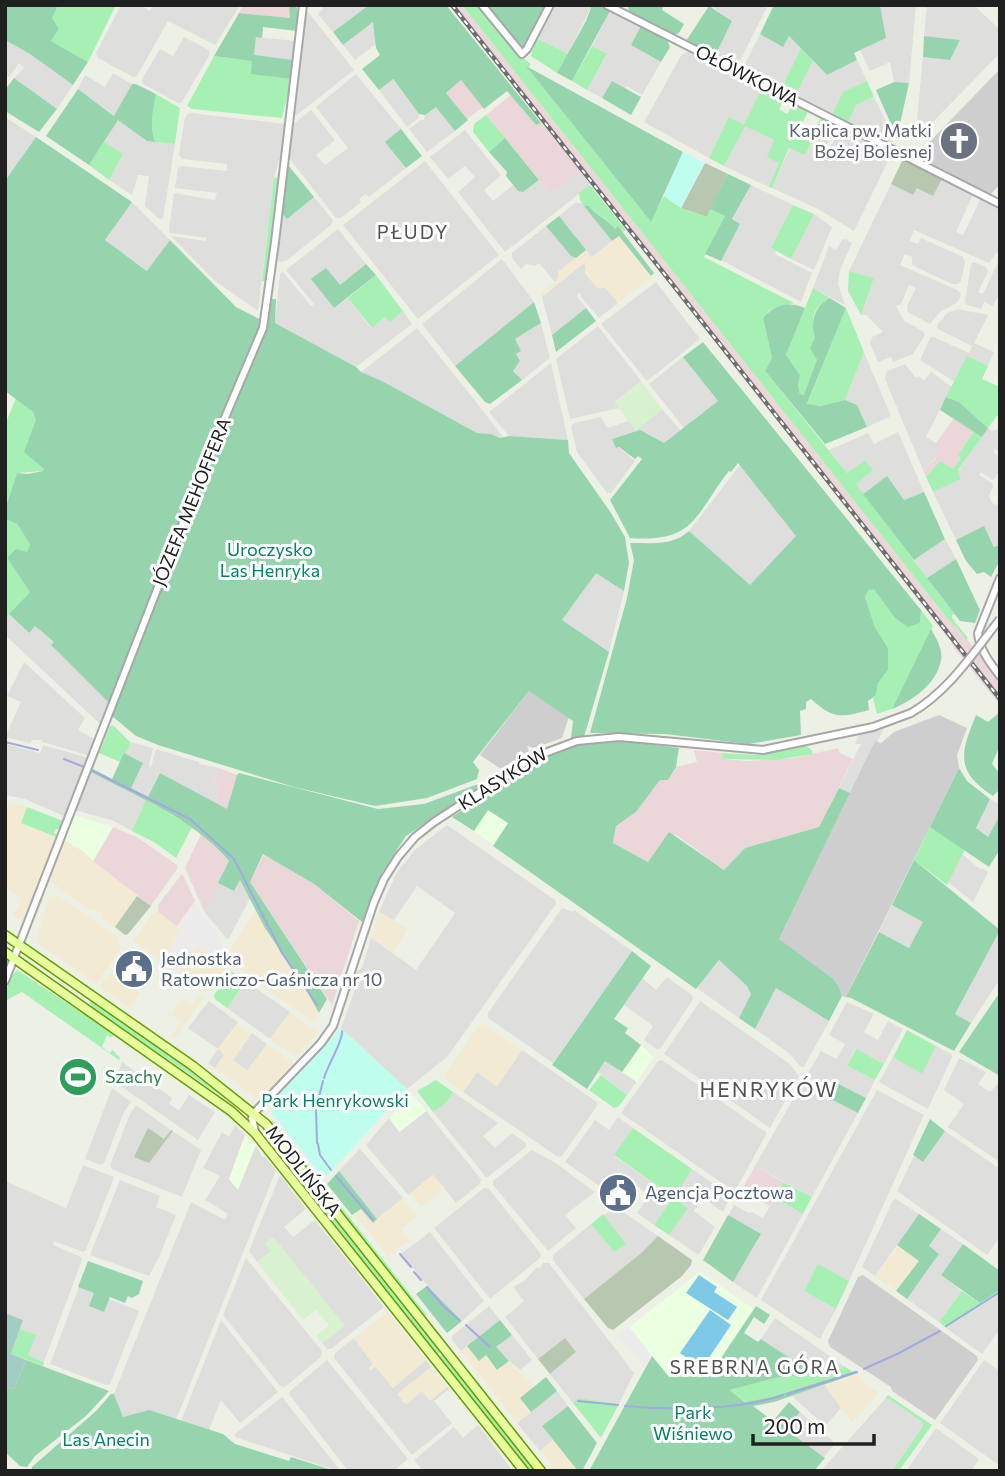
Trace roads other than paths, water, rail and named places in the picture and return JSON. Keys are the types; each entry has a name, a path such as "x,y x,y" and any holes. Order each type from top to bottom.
{"main road":[{"name":"MODLIŃSKA","path":"5,935 255,1112 541,1471"},
{"name":"MODLIŃSKA","path":"9,955 230,1111 255,1133 524,1471"}],"street":[{"name":"JÓZEFA MEHOFFERA","path":"5,981 9,971 9,955 18,944 212,450 263,328 303,5"},
{"path":"482,5 522,54 550,5"},
{"name":"OŁÓWKOWA","path":"607,5 1000,204"},
{"path":"1000,578 978,633 986,656 1000,676"},
{"name":"KLASYKÓW","path":"255,1112 321,1043 333,1026 384,879 411,841 434,822 534,757 569,743 607,737 629,737 763,750 873,727 911,713 939,693 1000,619"},
{"path":"9,971 25,966"},
{"path":"230,1111 255,1112 252,1118 255,1133"}],"waterway":[{"path":"5,742 38,750"},
{"path":"64,759 84,767"},
{"path":"91,770 190,819 234,859 282,953 317,1005"},
{"path":"324,1078 342,1031"},
{"path":"317,1143 316,1109 323,1081"},
{"path":"318,1144 320,1155 331,1170"},
{"path":"336,1176 373,1220"},
{"path":"400,1254 411,1267"},
{"path":"414,1272 421,1280"},
{"path":"427,1287 459,1320"},
{"path":"946,1326 1000,1292"},
{"path":"466,1325 490,1347"},
{"path":"864,1369 940,1331"},
{"path":"787,1394 857,1372"},
{"path":"625,1406 726,1407 783,1395"},
{"path":"578,1401 618,1405"}],"railway":[{"path":"452,5 1000,699"}],"place":[{"name":"Kaplica pw. Matki Bożej Bolesnej","path":"959,141"},
{"name":"Jednostka Ratowniczo-Gaśnicza nr 10","path":"134,969"},
{"name":"Szachy","path":"78,1077"},
{"name":"Agencja Pocztowa","path":"618,1193"}],"district":[{"name":"PŁUDY","path":"413,232"},
{"name":"HENRYKÓW","path":"769,1090"},
{"name":"SREBRNA GÓRA","path":"755,1367"}],"park label":[{"name":"Uroczysko Las Henryka","path":"270,560"},
{"name":"Park Henrykowski","path":"335,1101"},
{"name":"Park Wiśniewo","path":"693,1423"},
{"name":"Las Anecin","path":"106,1440"}]}
